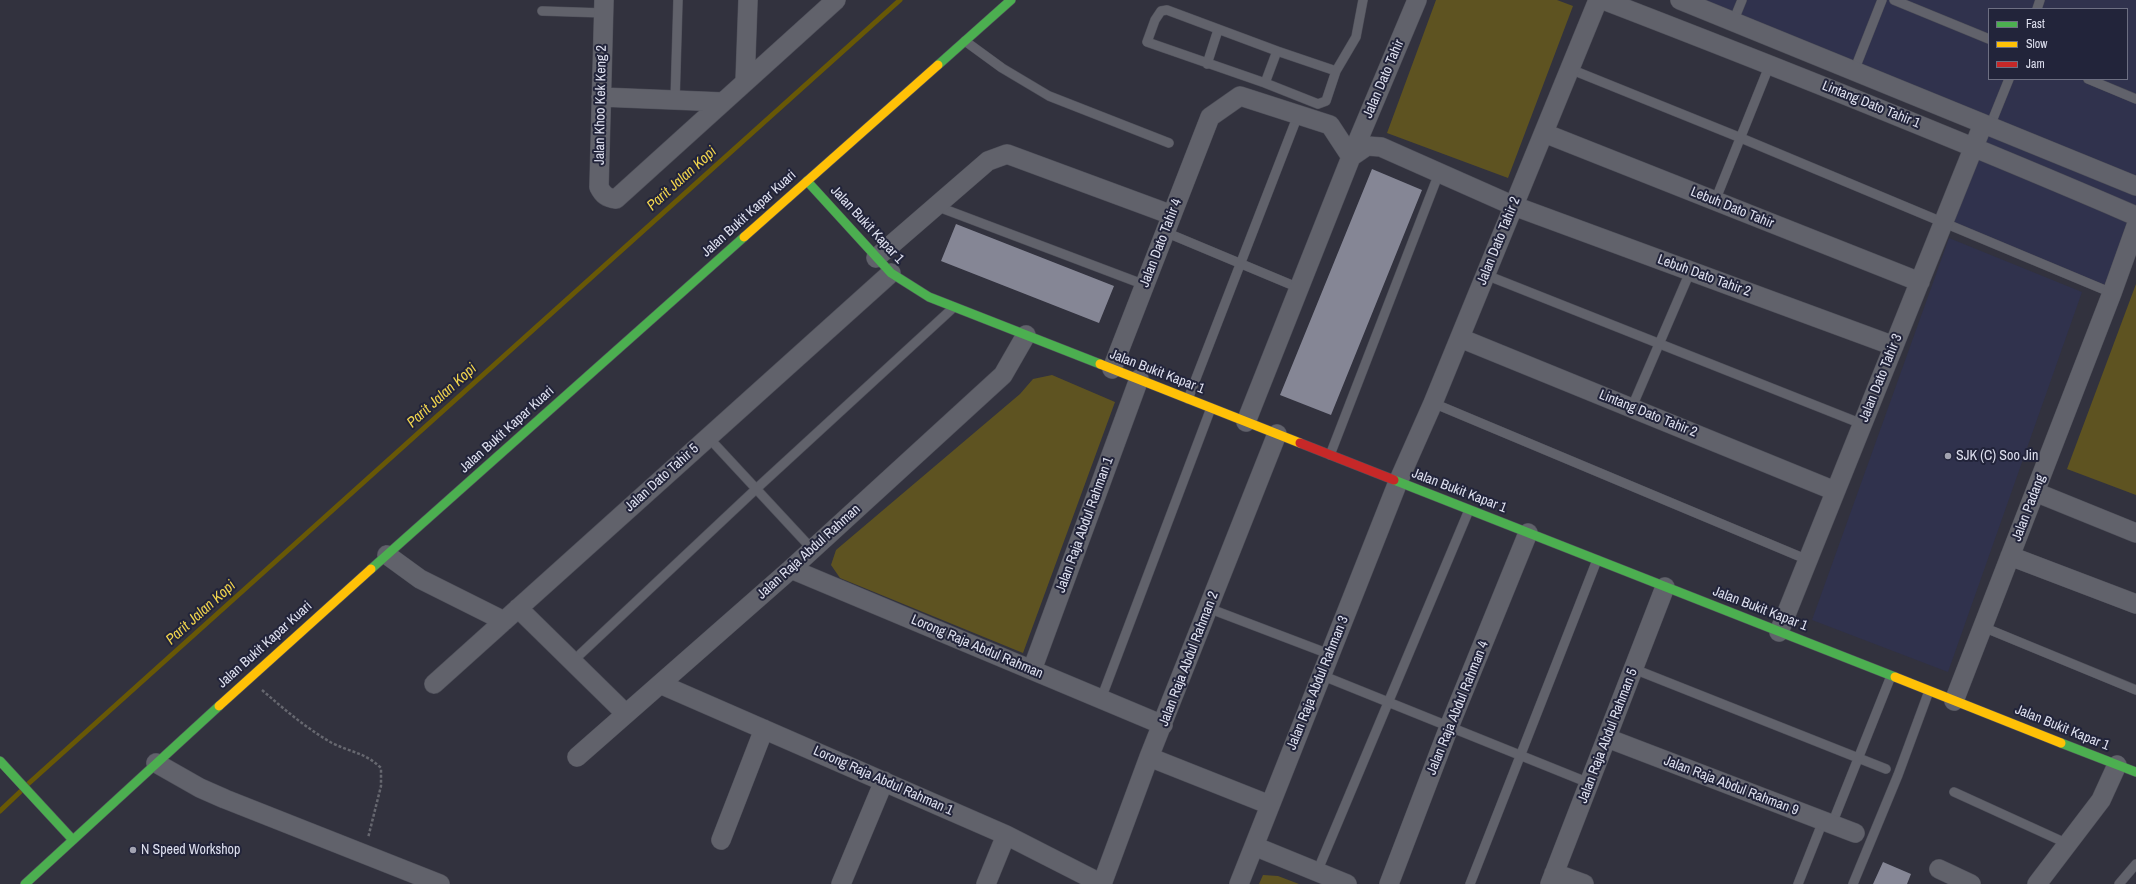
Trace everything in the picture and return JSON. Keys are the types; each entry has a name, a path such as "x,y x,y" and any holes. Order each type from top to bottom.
{"street":[{"path":"745,82 748,0"},
{"path":"601,97 723,102 836,0"},
{"name":"Jalan Bukit Kapar Kuari","path":"25,884 249,678 1011,0"},
{"name":"Jalan Dato Tahir","path":"1246,422 1351,157 1417,0"},
{"name":"Jalan Dato Tahir 2","path":"1398,482 1460,338 1598,0"},
{"name":"Lintang Dato Tahir 1","path":"1603,0 1770,64 1974,146 2136,216"},
{"path":"1680,0 2136,186"},
{"name":"Jalan Khoo Kek Keng 2","path":"604,6 599,187 609,198 616,199 723,102"},
{"name":"Jalan Dato Tahir 4","path":"1112,369 1210,117 1240,96 1298,115"},
{"path":"1298,115 1330,125 1351,157"},
{"name":"Jalan Dato Tahir 3","path":"1779,632 1974,146 1986,125"},
{"name":"Lebuh Dato Tahir","path":"1544,133 1920,282"},
{"name":"Lebuh Dato Tahir 2","path":"1351,157 1367,146 1381,147 1514,206 1894,346"},
{"path":"876,258 988,161 1007,154 1172,215"},
{"name":"Jalan Bukit Kapar 1","path":"807,181 891,273 929,297 2136,772"},
{"name":"Jalan Padang","path":"1954,701 2112,293 2136,226"},
{"name":"Jalan Dato Tahir 5","path":"434,684 891,273"},
{"name":"Jalan Raja Abdul Rahman","path":"577,757 791,569 1003,375 1026,335"},
{"name":"Lintang Dato Tahir 2","path":"1460,338 1835,491"},
{"name":"Jalan Raja Abdul Rahman 1","path":"1032,670 1139,380"},
{"name":"Jalan Raja Abdul Rahman 2","path":"1102,884 1149,757 1163,725 1277,434"},
{"name":"Jalan Raja Abdul Rahman 3","path":"1239,884 1398,482"},
{"path":"2035,492 2136,533"},
{"name":"Jalan Raja Abdul Rahman 4","path":"1389,884 1528,533"},
{"path":"387,555 420,580 504,621"},
{"path":"2010,556 2136,604"},
{"name":"Lorong Raja Abdul Rahman","path":"791,569 1163,725"},
{"name":"Jalan Raja Abdul Rahman 5","path":"1552,878 1665,587"},
{"path":"518,608 626,714"},
{"name":"Lorong Raja Abdul Rahman 1","path":"660,684 1006,835 1102,884"},
{"path":"721,840 764,729"},
{"name":"Jalan Raja Abdul Rahman 9","path":"1607,738 1855,833"},
{"path":"1149,757 1270,805"},
{"path":"0,761 73,840"},
{"path":"156,763 213,794 440,884"},
{"path":"2037,884 2101,800 2117,765"},
{"path":"841,884 884,781"},
{"path":"986,884 1006,835"},
{"path":"1254,846 1347,884"},
{"path":"1939,869 1971,884"},
{"path":"1552,878 1584,884"}],"lane":[{"path":"675,101 678,0"},
{"path":"1336,71 1218,30 1168,10 1161,12 1148,35 1147,42 1265,83 1318,104 1326,101 1336,71 1356,36 1363,0"},
{"path":"1733,22 1742,0"},
{"path":"1854,71 1882,0"},
{"path":"1894,0 1988,39"},
{"path":"542,11 604,6"},
{"path":"1207,64 1218,30"},
{"path":"965,41 1002,68 1049,96 1169,143"},
{"path":"1265,83 1277,51"},
{"path":"1715,201 1770,64"},
{"path":"1570,69 1741,138 2112,293"},
{"path":"1986,125 2008,80"},
{"path":"2090,80 2136,99"},
{"path":"1188,399 1298,115"},
{"path":"1330,455 1439,173"},
{"path":"936,206 1145,285"},
{"path":"1165,232 1299,288"},
{"path":"1632,407 1690,272"},
{"path":"1486,275 1862,424"},
{"path":"572,661 756,489 955,307"},
{"path":"1433,403 1808,560"},
{"path":"1101,699 1211,408"},
{"path":"708,437 812,549"},
{"path":"1317,872 1469,510"},
{"path":"1470,884 1597,560"},
{"path":"1208,608 1329,654"},
{"path":"1983,627 2136,690"},
{"path":"1634,669 1886,769"},
{"path":"1322,675 1589,783"},
{"path":"1798,884 1858,758 1891,676"},
{"path":"1853,884 1898,775 1929,691"},
{"path":"1954,792 2068,844"},
{"path":"2119,884 2136,864"}],"path":[{"path":"249,678 296,720 334,744 372,759 381,768 381,786 376,813 364,854"}],"shaded area":[{"path":"1436,0 1557,0 1573,6 1508,178 1387,133"},
{"path":"1696,0 2136,0 2136,211 2108,286 1951,223 1990,119"},
{"name":"SJK (C) Soo Jin","path":"1949,238 2082,292 1948,672 1812,620"},
{"path":"2136,284 2136,495 2067,469"},
{"path":"1052,375 1115,402 1023,653 840,578 831,565 836,550 1020,394 1033,379"},
{"path":"1263,875 1278,876 1299,884 1259,884"}],"building":[{"path":"1372,169 1422,190 1331,415 1280,395"},
{"path":"956,224 1114,286 1099,323 941,261"},
{"path":"1883,862 1911,874 1907,884 1873,884"}],"waterway":[{"name":"Parit Jalan Kopi","path":"28,784 900,0"},
{"name":"Parit Jalan Kopi","path":"0,811 21,791"}],"traffic: fast":[{"path":"938,65 1011,0"},
{"path":"807,181 891,273 929,297 1100,364"},
{"path":"371,569 744,237"},
{"path":"1394,480 1895,677"},
{"path":"25,884 219,706"},
{"path":"2061,743 2136,772"},
{"path":"0,761 73,840"}],"traffic: slow":[{"path":"744,237 938,65"},
{"path":"1100,364 1300,443"},
{"path":"219,706 371,569"},
{"path":"1895,677 2061,743"}],"traffic: jam":[{"path":"1300,443 1394,480"}],"place":[{"name":"SJK (C) Soo Jin","path":"1948,456"},
{"name":"N Speed Workshop","path":"133,850"}]}
